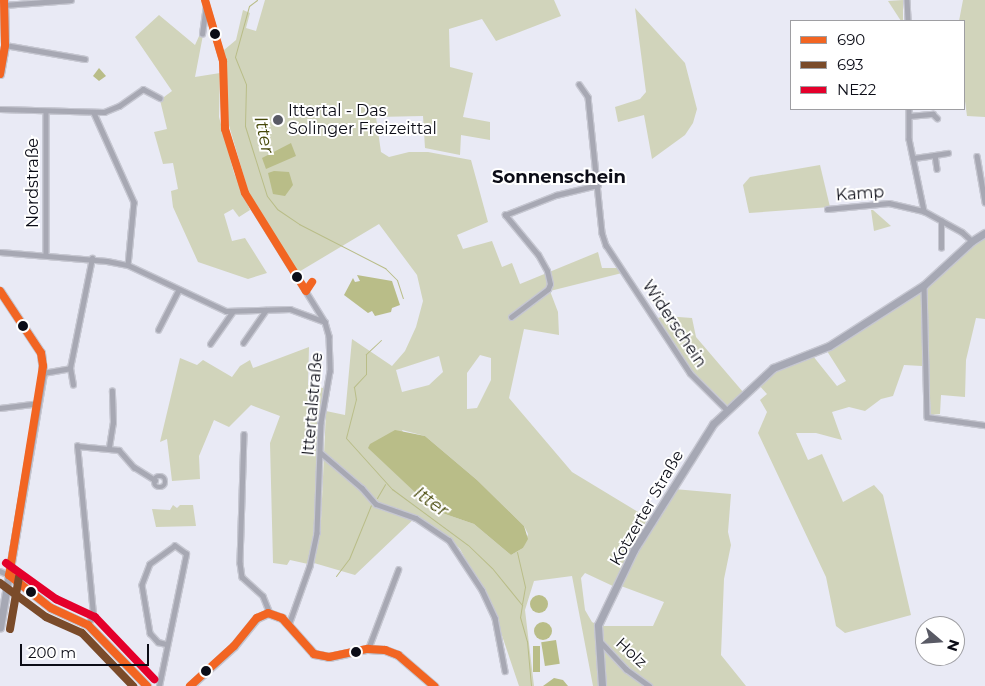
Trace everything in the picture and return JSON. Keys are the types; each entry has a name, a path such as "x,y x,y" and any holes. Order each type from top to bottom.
{"street":[{"path":"0,74 5,45 4,3 71,0"},
{"path":"907,0 908,20"},
{"path":"202,34 206,2"},
{"name":"Ittertalstraße","path":"206,2 223,61 226,129 245,194 324,322 331,354 321,423 321,452 314,551 289,625"},
{"path":"5,45 85,58"},
{"path":"511,317 548,289 550,284 548,271 538,255 505,215 556,195 598,185 588,97 579,84"},
{"path":"0,109 94,112 113,110 142,89 160,98"},
{"path":"909,110 914,158 924,211"},
{"name":"Nordstraße","path":"46,111 46,255"},
{"path":"94,112 134,202 128,265"},
{"path":"908,116 933,114 937,118"},
{"path":"914,158 948,153"},
{"path":"936,155 938,168"},
{"path":"978,156 985,202"},
{"name":"Widerschein","path":"598,185 602,233 624,272 690,373 726,409"},
{"name":"Kamp","path":"827,209 889,203 924,211 972,241"},
{"path":"941,221 941,248"},
{"name":"Kotzerter Straße","path":"602,686 597,637 598,625 634,550 713,424 726,409 773,368 829,346 924,285 972,241 985,233"},
{"path":"0,252 92,258 128,265 178,291 232,312 290,309 324,322"},
{"path":"73,385 70,368 92,258"},
{"path":"924,285 927,417 985,425"},
{"path":"0,291 41,353 43,373 40,402 0,627"},
{"path":"158,330 178,291"},
{"path":"243,342 266,310"},
{"path":"210,344 232,312"},
{"path":"43,373 70,368"},
{"path":"109,447 113,423 112,391"},
{"path":"0,408 40,402"},
{"path":"244,434 240,563 242,577 263,596 270,613"},
{"path":"88,625 93,614 77,446 109,447 123,452 134,466 155,480"},
{"path":"321,452 362,488 376,504 412,516 449,540 482,590 495,618 505,671"},
{"path":"158,686 186,554 178,547 171,547 150,564 142,585 150,634 158,642 166,644"},
{"path":"368,649 398,570"},
{"path":"0,571 9,575 51,608 88,625 147,686"},
{"path":"190,686 234,646 256,618 270,613 279,616 289,625 305,647 319,656 330,657 368,649 395,654 434,686"},
{"name":"Holz","path":"597,637 626,669 649,686"}],"shaded area":[{"path":"265,0 554,0 561,16 496,41 482,19 449,29 450,67 473,73 463,117 490,122 490,140 461,135 460,155 425,148 423,116 376,117 381,152 389,157 409,152 428,152 471,160 488,222 457,235 463,249 492,241 502,267 512,263 520,284 598,252 602,268 620,268 622,273 550,291 558,312 559,335 524,329 509,398 572,472 648,518 627,556 615,587 585,573 581,578 585,610 592,622 600,626 653,626 664,602 621,586 640,545 674,489 731,494 728,532 731,545 724,579 721,655 746,686 593,686 572,576 534,581 525,610 534,686 519,686 494,612 460,549 450,538 417,516 355,575 314,563 321,521 326,411 345,415 352,339 392,366 405,351 416,327 423,301 417,275 379,224 297,273 249,194 228,122 224,50 236,40 243,10 250,13 246,28 256,31","holes":["480,355 491,358 491,380 477,408 467,409 467,373","439,356 443,372 429,385 402,392 396,370","402,430 425,436 477,480 524,526 528,534 523,548 511,555 474,524 445,514"]},
{"path":"903,0 903,20 900,20 888,1"},
{"path":"963,0 985,0 985,117 967,116 965,101 965,20 959,20"},
{"path":"635,8 685,63 697,109 693,123 685,135 652,159 644,115 618,122 615,107 640,99 646,92"},
{"path":"159,15 195,45 200,34 203,35 195,77 220,73 219,117 234,173 250,210 239,217 233,209 224,214 232,241 245,238 267,273 248,279 198,262 173,207 171,191 178,189 173,163 163,164 154,132 167,129 160,100 172,91 135,37"},
{"path":"820,165 830,207 749,213 743,185 750,177"},
{"path":"871,210 873,210 891,226 874,231"},
{"path":"985,236 985,319 976,318 966,360 965,397 941,395 940,414 931,415 926,336 927,287"},
{"path":"922,290 922,366 904,365 893,396 881,399 865,411 849,407 832,412 842,440 816,433 796,433 808,460 822,454 843,502 874,485 883,495 911,615 845,633 836,626 826,577 758,433 767,412 760,400 767,394 758,384 773,371 813,356 837,386 846,381 827,351"},
{"path":"665,316 692,318 696,337 743,392 728,406 690,369 658,318"},
{"path":"309,347 308,385 323,388 313,539 308,564 290,560 287,565 273,563 270,443 280,416 251,405 229,427 214,420 199,456 200,479 172,481 167,439 160,442 180,358 197,365 203,360 232,377 240,366 250,360 253,368"},
{"path":"173,505 177,508 180,505 193,505 196,526 156,527 152,509 170,510"}],"water":[{"path":"99,68 106,76 99,81 93,76"},
{"path":"291,143 296,156 266,169 262,158"},
{"path":"274,171 289,172 293,185 285,196 273,194 268,173"},
{"path":"357,275 392,281 400,305 392,308 391,312 375,316 372,311 368,313 344,295 353,278 355,282 360,281"},
{"path":"395,430 425,436 477,480 524,526 528,539 523,548 511,555 474,524 445,514 419,496 368,448 370,444"},
{"path":"535,595 543,595 548,600 546,611 535,613 530,608 530,600"},
{"path":"539,622 547,622 552,627 550,638 539,640 534,635 534,627"},
{"path":"556,640 560,664 545,666 541,642"},
{"path":"533,646 540,646 540,672 533,672"},
{"path":"554,678 563,680 568,686 543,686"}],"waterway":[{"name":"Itter","path":"257,0 249,6 235,57 246,84 245,126 267,196 277,209 299,224 385,268 397,280 403,298"},
{"name":"Itter","path":"381,340 366,354 366,374 354,387 356,399 346,438 392,489 468,545 492,568 522,605 520,617 527,641 531,686"},
{"path":"377,498 385,484"},
{"path":"336,576 349,559 371,505"},
{"path":"517,552 525,587 522,604"}],"transit line":[{"name":"690","path":"0,74 5,45 4,0"},
{"name":"690","path":"205,0 223,61 225,129 245,193 306,291 312,282"},
{"name":"690","path":"0,291 41,353 43,366 9,575"},
{"name":"NE22","path":"6,563 56,599 95,617 154,679"},
{"name":"690","path":"9,575 51,608 88,625 147,686"},
{"name":"693","path":"10,629 19,577"},
{"name":"693","path":"0,583 46,617 82,633 133,686"},
{"name":"690","path":"190,686 234,646 257,618 268,613 282,618 314,654 329,657 368,649 385,650 398,655 434,686"}],"place":[{"name":"Ittertal - Das Solinger Freizeittal","path":"278,120"}],"district":[{"name":"Sonnenschein","path":"559,177"}]}
